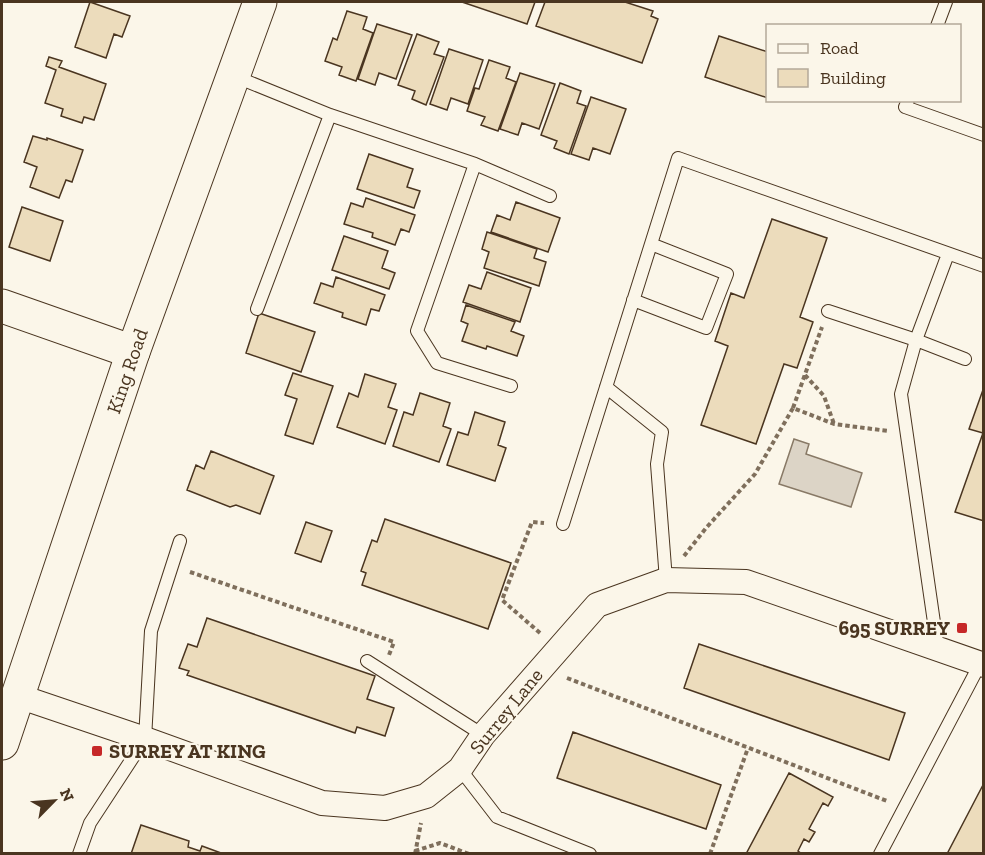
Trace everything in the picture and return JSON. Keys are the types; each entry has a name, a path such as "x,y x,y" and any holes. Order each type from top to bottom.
{"main road":[{"name":"King Road","path":"2,743 133,352 260,2"},
{"path":"2,306 133,352"}],"street":[{"name":"Surrey Lane","path":"18,696 146,739 322,803 385,808 426,796 460,769 483,735 597,604 666,580 746,582 982,665"}],"lane":[{"path":"938,24 946,2"},
{"path":"233,76 330,115 474,164 550,196"},
{"path":"907,102 905,107 984,135"},
{"path":"257,309 330,115"},
{"path":"562,524 678,158 984,266"},
{"path":"474,164 417,331 437,363 511,386"},
{"path":"633,300 706,328 727,274 651,244"},
{"path":"938,650 901,394 916,340 948,254"},
{"path":"828,311 965,359"},
{"path":"606,387 662,432 657,464 666,580"},
{"path":"79,854 90,824 146,739 151,631 180,541"},
{"path":"367,661 483,735"},
{"path":"880,854 982,665"},
{"path":"460,769 497,817 590,854"}],"path":[{"path":"666,580 706,528 755,474 793,408 828,311"},
{"path":"805,375 824,396 834,424"},
{"path":"793,408 834,424 907,433"},
{"path":"558,649 502,600 532,522 562,524"},
{"path":"172,566 394,642 384,671"},
{"path":"541,668 905,807"},
{"path":"710,854 748,748"},
{"path":"415,851 440,843 469,854"}],"shaded area":[{"path":"794,439 809,444 806,454 862,473 851,507 779,484"}],"building":[{"path":"90,2 130,16 122,37 114,34 106,58 75,47"},
{"path":"462,2 535,2 527,24"},
{"path":"545,2 625,2 653,11 651,16 658,19 642,63 536,26"},
{"path":"347,11 367,17 363,29 373,33 356,81 339,75 342,67 325,61 333,38 337,40"},
{"path":"377,24 412,35 396,79 379,73 375,85 358,79"},
{"path":"417,34 439,42 434,54 444,57 426,105 412,99 415,91 398,85"},
{"path":"719,36 766,51 766,97 705,77"},
{"path":"449,49 483,60 468,104 451,98 447,110 430,104"},
{"path":"49,57 62,61 59,67 106,84 94,120 84,117 82,123 61,116 63,109 45,103 56,70 46,66"},
{"path":"489,60 510,67 506,78 516,82 498,131 481,125 485,117 467,111 475,88 479,89"},
{"path":"520,73 555,84 539,129 522,123 518,135 500,129"},
{"path":"560,83 581,91 577,103 586,106 569,154 554,148 557,141 541,135"},
{"path":"591,97 626,109 610,154 593,148 589,160 571,154"},
{"path":"33,136 47,140 47,138 83,150 72,182 66,180 59,198 30,187 37,167 24,162"},
{"path":"369,154 413,169 407,187 420,191 414,208 357,189"},
{"path":"366,198 415,215 409,232 401,229 395,245 372,237 373,233 344,224 351,203 363,207"},
{"path":"516,202 560,218 548,252 491,232 497,215 510,220"},
{"path":"22,207 63,221 50,261 9,247"},
{"path":"772,219 827,238 800,317 813,322 797,368 784,364 756,444 701,425 728,346 715,341 731,293 744,298"},
{"path":"487,232 537,249 534,258 546,262 539,286 484,268 489,252 482,249"},
{"path":"344,236 388,251 382,268 395,273 389,289 332,270"},
{"path":"487,272 531,288 520,322 463,302 469,285 481,289"},
{"path":"336,277 385,295 379,311 371,309 366,325 342,317 343,313 314,303 321,283 333,287"},
{"path":"466,305 515,322 511,331 524,336 517,356 462,341 468,324 461,321"},
{"path":"259,313 315,332 301,372 246,353"},
{"path":"293,373 333,386 313,444 285,435 297,399 285,395"},
{"path":"365,374 396,384 388,407 397,410 385,444 337,427 349,393 358,397"},
{"path":"984,387 984,521 955,512 983,433 969,429"},
{"path":"420,393 450,403 443,426 451,429 439,462 393,446 404,412 413,415"},
{"path":"475,412 505,422 498,445 506,448 495,481 447,465 458,432 468,435"},
{"path":"211,451 274,476 260,514 236,505 230,507 187,490 196,465 204,469"},
{"path":"385,519 511,563 488,629 362,585 366,573 361,571 372,540 377,542"},
{"path":"306,522 332,531 321,562 295,553"},
{"path":"207,618 375,676 367,699 394,708 385,736 357,727 355,733 187,675 189,671 179,668 188,644 197,647"},
{"path":"699,644 905,713 889,760 684,688"},
{"path":"573,732 721,785 706,829 557,778"},
{"path":"789,773 833,797 828,806 823,803 809,829 815,832 809,842 804,839 798,851 802,854 746,854"},
{"path":"984,783 984,854 947,854"},
{"path":"141,825 189,841 188,847 200,851 202,846 221,853 131,854"}],"place":[{"name":"695 SURREY","path":"962,628"},
{"name":"SURREY AT KING","path":"97,751"}]}
